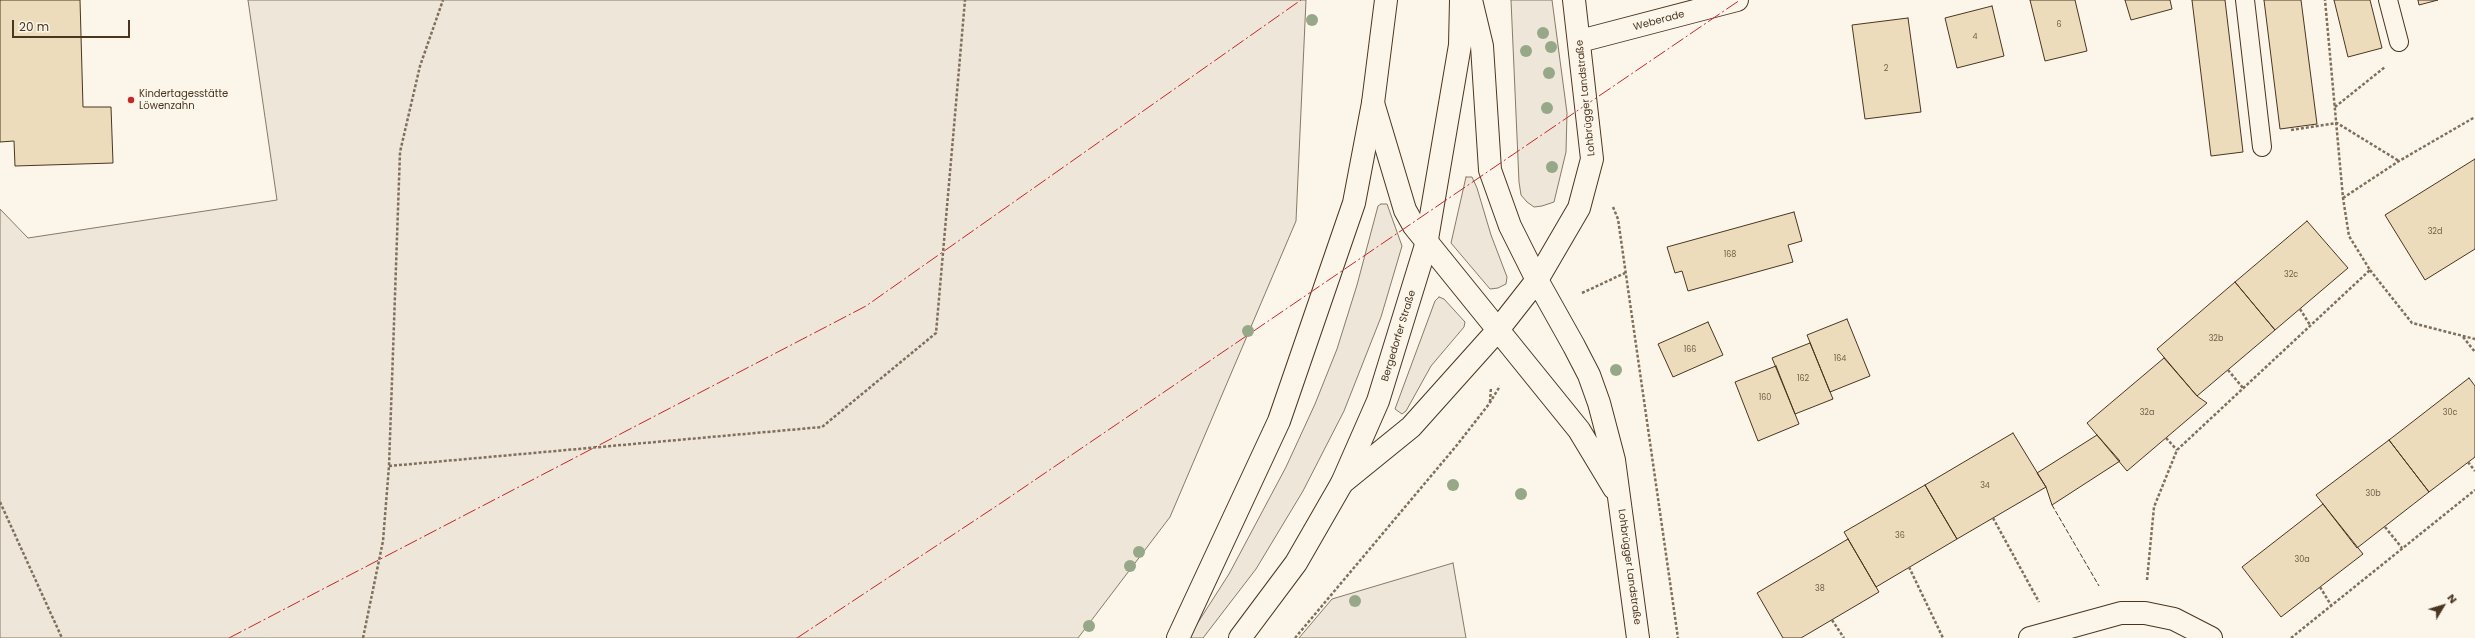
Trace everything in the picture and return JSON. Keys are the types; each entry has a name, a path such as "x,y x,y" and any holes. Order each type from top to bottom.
{"street":[{"path":"1178,638 1279,421 1354,203 1373,103 1386,0"},
{"name":"Bergedorfer Straße","path":"1240,638 1296,563 1342,483 1378,401 1426,245 1460,45 1461,0"},
{"name":"Lohbrügger Landstraße","path":"1471,0 1482,46 1490,170 1510,226 1537,280 1589,375 1607,431 1614,460 1638,638"},
{"name":"Lohbrügger Landstraße","path":"1342,483 1410,427 1497,331 1537,280 1579,208 1592,159 1580,41 1574,0"},
{"name":"Weberade","path":"1580,41 1737,0"},
{"name":"Lohbrügger Landstraße","path":"1373,103 1405,210 1426,245 1578,430 1619,496"},
{"path":"2030,638 2121,613 2145,613 2174,619 2210,638"}],"lane":[{"path":"2245,0 2261,141"},
{"path":"2388,0 2399,42"}],"path":[{"path":"363,638 383,542 389,466 400,152 420,66 444,0"},
{"path":"389,466 822,427 936,333 965,0"},
{"path":"2325,0 2343,198 2349,236 2370,270 2412,323 2475,339"},
{"path":"2335,107 2387,65 2399,42"},
{"path":"2343,198 2399,161 2475,117"},
{"path":"2261,141 2337,123 2399,161"},
{"path":"2145,613 2154,507 2177,450 2370,270"},
{"path":"1625,273 1678,638"},
{"path":"2300,309 2310,325"},
{"path":"2463,337 2475,352"},
{"path":"2228,370 2243,388"},
{"path":"1295,638 1489,404"},
{"path":"2166,438 2177,450"},
{"path":"2468,462 2475,471"},
{"path":"2291,638 2475,490"},
{"path":"0,502 62,638"},
{"path":"1993,518 2055,630"},
{"path":"2385,527 2402,548"},
{"path":"1910,567 1944,638"},
{"path":"2320,587 2331,605"},
{"path":"1832,620 1844,638"}],"shaded area":[{"path":"248,0 1306,0 1296,221 1170,517 1078,638 0,638 0,209 28,238 277,200"},
{"path":"1511,0 1552,0 1567,113 1566,152 1554,202 1542,206 1534,207 1527,202 1521,195 1519,182"},
{"path":"1466,177 1472,177 1477,188 1491,235 1507,277 1506,284 1498,288 1490,289 1451,243"},
{"path":"1381,204 1387,204 1402,246 1381,317 1344,411 1303,491 1256,569 1203,638 1188,638 1229,574 1286,467 1315,404 1337,349 1357,285 1378,206"},
{"path":"1439,297 1444,299 1465,322 1464,327 1431,366 1406,411 1402,414 1395,409 1435,301"},
{"path":"1453,563 1466,638 1299,638 1332,599"}],"building":[{"path":"0,0 80,0 83,107 111,107 113,163 15,166 14,141 0,142"},
{"path":"2030,0 2075,0 2087,51 2045,61"},
{"path":"2125,0 2170,0 2172,9 2131,20"},
{"path":"2192,0 2225,0 2243,152 2211,156"},
{"path":"2264,0 2301,0 2317,124 2280,129"},
{"path":"2334,0 2370,0 2382,48 2348,57"},
{"path":"2418,0 2438,0 2419,5"},
{"path":"1992,6 2004,56 1957,68 1945,18"},
{"path":"1908,18 1921,112 1865,119 1852,25"},
{"path":"2475,159 2475,249 2425,280 2385,215"},
{"path":"1794,212 1802,241 1788,245 1793,262 1688,291 1682,271 1675,273 1667,247"},
{"path":"2307,221 2348,268 2275,330 2235,282"},
{"path":"2235,282 2275,330 2197,396 2157,349"},
{"path":"1847,319 1870,376 1830,392 1807,335"},
{"path":"1708,322 1723,355 1673,377 1658,344"},
{"path":"1810,343 1833,399 1795,414 1772,358"},
{"path":"2164,358 2197,396 2207,403 2127,471 2087,423"},
{"path":"1776,366 1799,424 1758,441 1735,382"},
{"path":"2469,378 2475,386 2475,457 2429,492 2389,440"},
{"path":"2013,433 2046,487 1957,539 1925,485"},
{"path":"2097,435 2120,461 2052,505 2046,487 2037,473"},
{"path":"2389,440 2429,492 2357,548 2316,495"},
{"path":"1925,485 1957,539 1876,587 1844,532"},
{"path":"2323,504 2363,554 2281,617 2242,567"},
{"path":"1848,539 1879,592 1801,638 1783,638 1757,593"}],"fence":[{"path":"2052,505 2099,586"}],"power":[{"path":"229,638 866,306 1301,0"},
{"path":"797,638 1001,503 1740,0"}],"place":[{"name":"Kindertagesstätte Löwenzahn","path":"131,100"}]}
